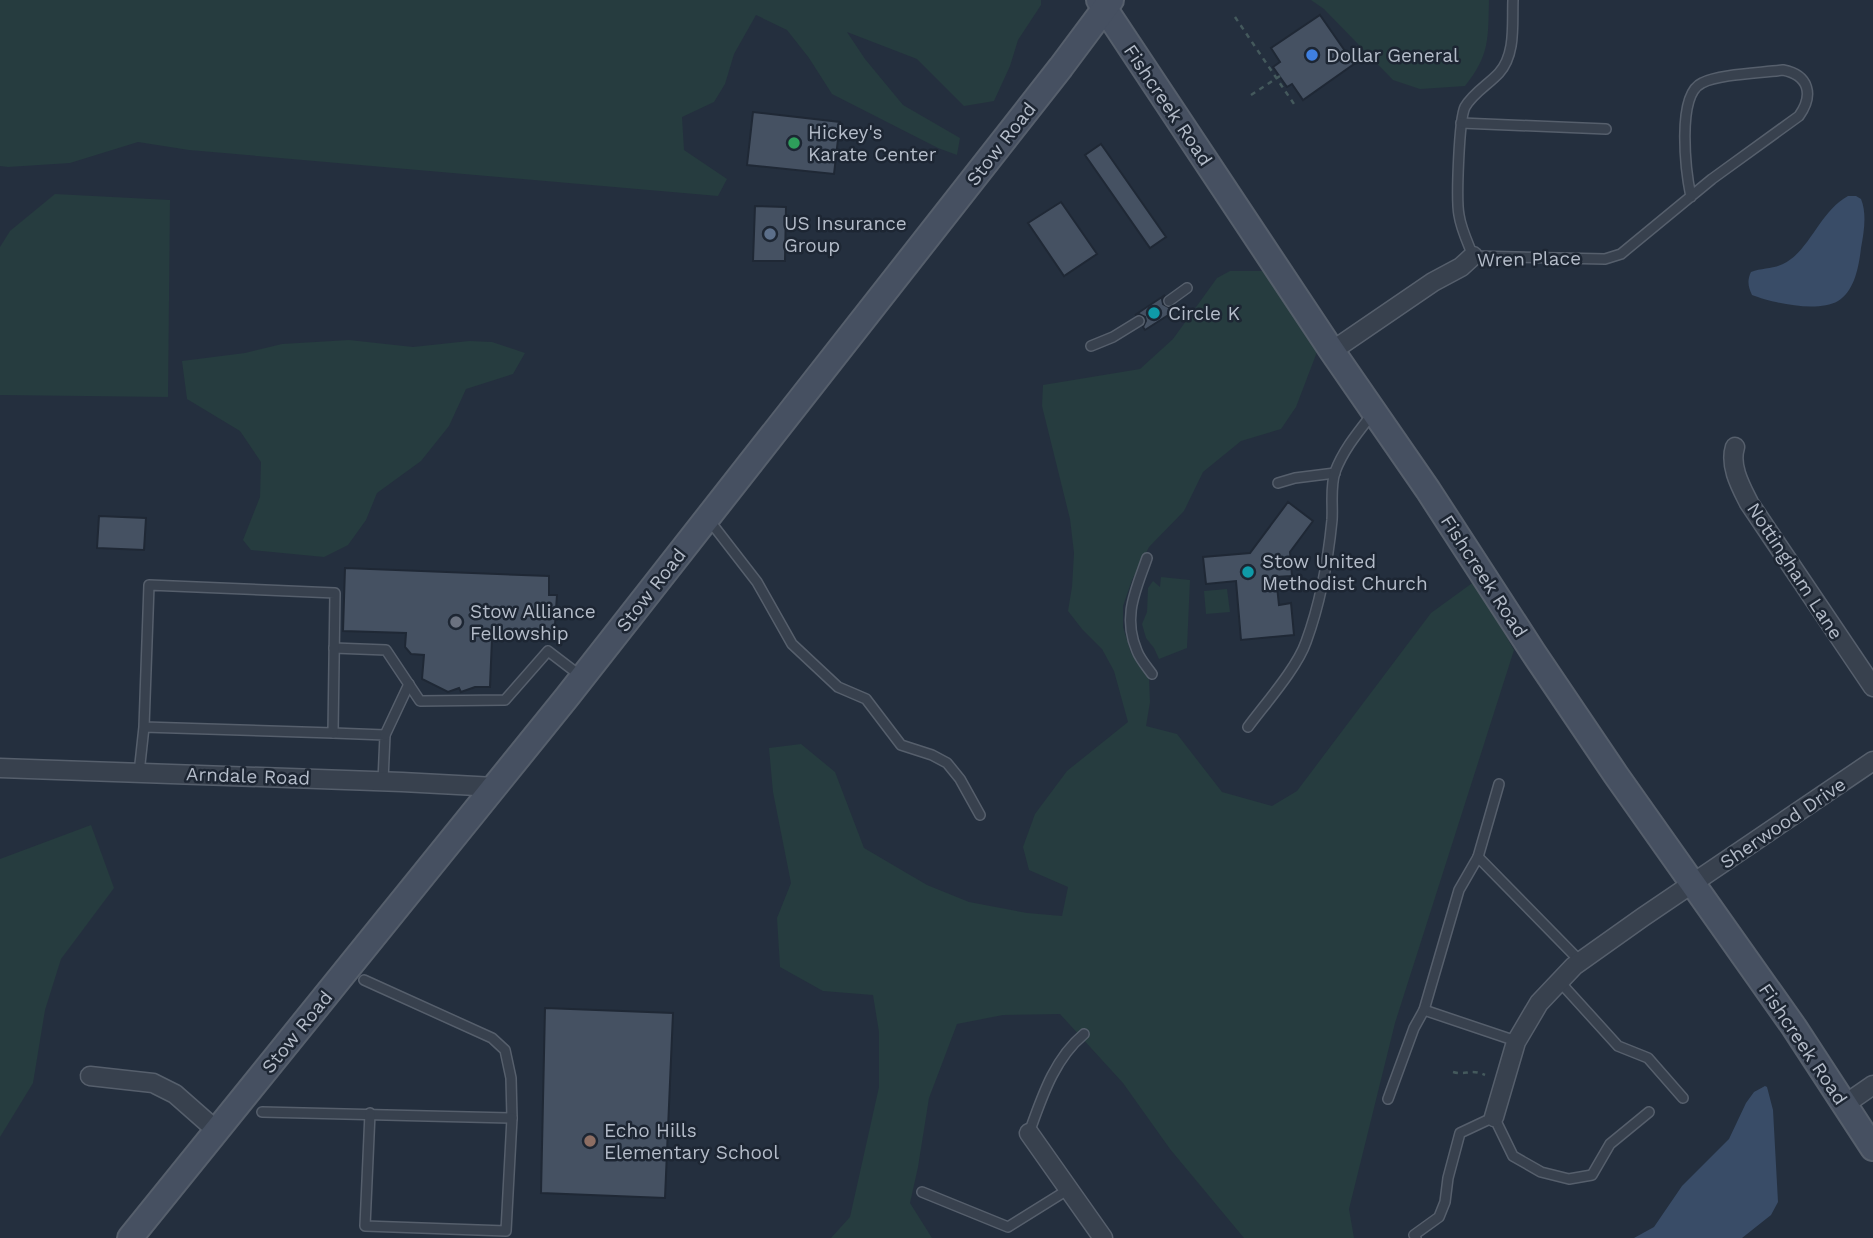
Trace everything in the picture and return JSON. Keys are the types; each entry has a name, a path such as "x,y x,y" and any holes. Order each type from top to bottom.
{"street":[{"name":"Fishcreek Road","path":"1105,3 1332,351 1428,490 1616,775 1794,1027 1873,1149"},
{"name":"Stow Road","path":"130,1238 583,678 1054,76 1105,3"},
{"name":"Wren Place","path":"1332,351 1433,282 1461,267 1473,256"},
{"name":"Nottingham Lane","path":"1735,447 1735,470 1749,503 1873,687"},
{"name":"Sherwood Drive","path":"1494,1117 1516,1041 1539,1003 1580,961 1873,761"},
{"name":"Arndale Road","path":"0,768 495,787"},
{"path":"90,1076 153,1083 175,1094 217,1131"},
{"path":"1844,1105 1873,1085"},
{"path":"1029,1133 1103,1238"}],"lane":[{"path":"1473,256 1458,212 1461,123 1465,108 1474,96 1508,61 1513,0"},
{"name":"Wren Place","path":"1473,256 1605,259 1621,254 1712,179 1799,116 1806,107 1808,97 1801,77 1783,70 1720,78 1702,82 1695,88 1688,101 1685,152 1690,197"},
{"path":"1461,123 1606,129"},
{"path":"1169,301 1187,288"},
{"path":"1091,346 1113,337 1139,321"},
{"path":"1248,727 1305,646 1325,566 1335,473 1353,439 1374,411"},
{"path":"1278,483 1335,473"},
{"path":"1318,475 1333,488"},
{"path":"708,519 757,582 792,644 838,687 866,699 901,745 947,762 980,815"},
{"path":"1147,558 1130,607 1130,624 1137,651 1152,674"},
{"path":"139,773 144,727 149,585 335,593 333,733"},
{"path":"334,648 386,650 420,701 505,700 548,651 583,678"},
{"path":"383,781 384,735 409,684"},
{"path":"144,727 384,735"},
{"path":"1388,1099 1413,1028 1424,1010 1459,890 1478,858 1499,784"},
{"path":"1478,858 1580,961"},
{"path":"364,980 492,1038 505,1050 511,1078 512,1118 506,1231 365,1226 370,1113"},
{"path":"1559,981 1618,1046 1648,1058 1683,1098"},
{"path":"1424,1010 1516,1041"},
{"path":"1029,1133 1048,1082 1076,1041 1084,1034"},
{"path":"262,1112 512,1118"},
{"path":"1416,1238 1414,1235 1420,1229 1439,1217 1460,1133 1494,1117 1513,1156 1541,1172 1569,1179 1592,1175 1610,1144 1649,1112"},
{"path":"922,1192 1008,1227 1069,1189"}],"path":[{"path":"1235,17 1294,104"},
{"path":"1251,95 1278,78"},
{"path":"1453,1072 1461,1074 1475,1070 1485,1075"}],"green space":[{"path":"0,0 1041,0 1041,5 1018,40 994,101 964,106 917,59 847,32 865,59 903,105 960,138 957,155 832,94 787,30 756,15 734,54 725,84 714,102 682,117 684,150 727,179 718,196 189,150 138,142 70,163 0,166"},
{"path":"1311,0 1489,0 1486,46 1479,65 1465,86 1420,89 1393,80 1324,9"},
{"path":"55,194 170,200 168,397 0,395 0,247 10,231"},
{"path":"1230,271 1263,271 1317,352 1296,407 1281,429 1241,441 1203,472 1184,511 1149,547 1132,580 1123,606 1123,627 1131,653 1149,678 1150,702 1146,726 1177,734 1222,792 1272,806 1297,791 1431,613 1475,581 1514,650 1395,1023 1349,1209 1354,1238 1244,1238 1170,1149 1123,1083 1060,1014 1003,1015 957,1024 929,1098 910,1203 932,1238 831,1238 850,1217 879,1087 879,1032 873,995 823,991 780,967 777,918 791,883 773,792 769,748 801,744 835,772 864,848 927,885 969,902 1027,913 1062,916 1068,887 1029,870 1023,847 1035,814 1067,771 1128,722 1114,671 1102,649 1068,611 1074,553 1070,519 1042,406 1043,385 1140,369 1173,339 1217,278"},
{"path":"349,340 413,347 469,341 492,342 525,353 513,374 466,389 449,426 421,461 377,493 366,520 348,545 324,557 251,550 243,540 260,497 261,462 240,431 187,399 182,361 245,353 282,344"},
{"path":"1161,577 1190,580 1187,648 1159,659 1146,638 1142,624 1147,612 1148,588 1153,581 1160,587"},
{"path":"1227,589 1230,612 1206,614 1204,591"},
{"path":"91,825 114,888 61,959 45,1010 33,1083 0,1137 0,859"}],"water":[{"path":"1848,196 1861,199 1864,223 1857,270 1844,297 1829,305 1807,306 1783,304 1752,295 1748,283 1751,272 1779,266 1792,258 1829,212"},
{"path":"1765,1086 1773,1110 1778,1202 1771,1215 1742,1238 1634,1238 1654,1227 1682,1186 1729,1139 1754,1092"}],"building":[{"name":"Dollar General","path":"1320,15 1354,64 1303,100 1292,84 1287,87 1273,67 1280,62 1271,48"},
{"name":"Hickey's Karate Center","path":"753,112 840,122 834,174 747,165"},
{"path":"1101,144 1166,237 1150,248 1085,155"},
{"path":"1061,202 1097,254 1064,276 1028,223"},
{"name":"US Insurance Group","path":"755,206 786,207 785,261 753,261"},
{"name":"Circle K","path":"1165,295 1163,304 1173,312 1145,330 1145,317 1135,315"},
{"name":"Stow United Methodist Church","path":"1288,502 1313,521 1290,552 1292,576 1276,577 1279,605 1291,603 1294,635 1241,640 1236,581 1206,584 1203,557 1250,553"},
{"path":"99,516 146,518 144,550 97,548"},
{"path":"345,568 549,576 549,595 557,595 554,639 492,638 490,687 475,687 461,692 459,688 448,692 422,679 424,655 411,654 405,647 406,633 343,631"},
{"path":"545,1008 673,1013 665,1198 541,1193"}],"place":[{"name":"Dollar General","path":"1312,55"},
{"name":"Hickey's Karate Center","path":"794,143"},
{"name":"US Insurance Group","path":"770,234"},
{"name":"Circle K","path":"1154,313"},
{"name":"Stow United Methodist Church","path":"1248,572"},
{"name":"Stow Alliance Fellowship","path":"456,622"},
{"name":"Echo Hills Elementary School","path":"590,1141"}]}
